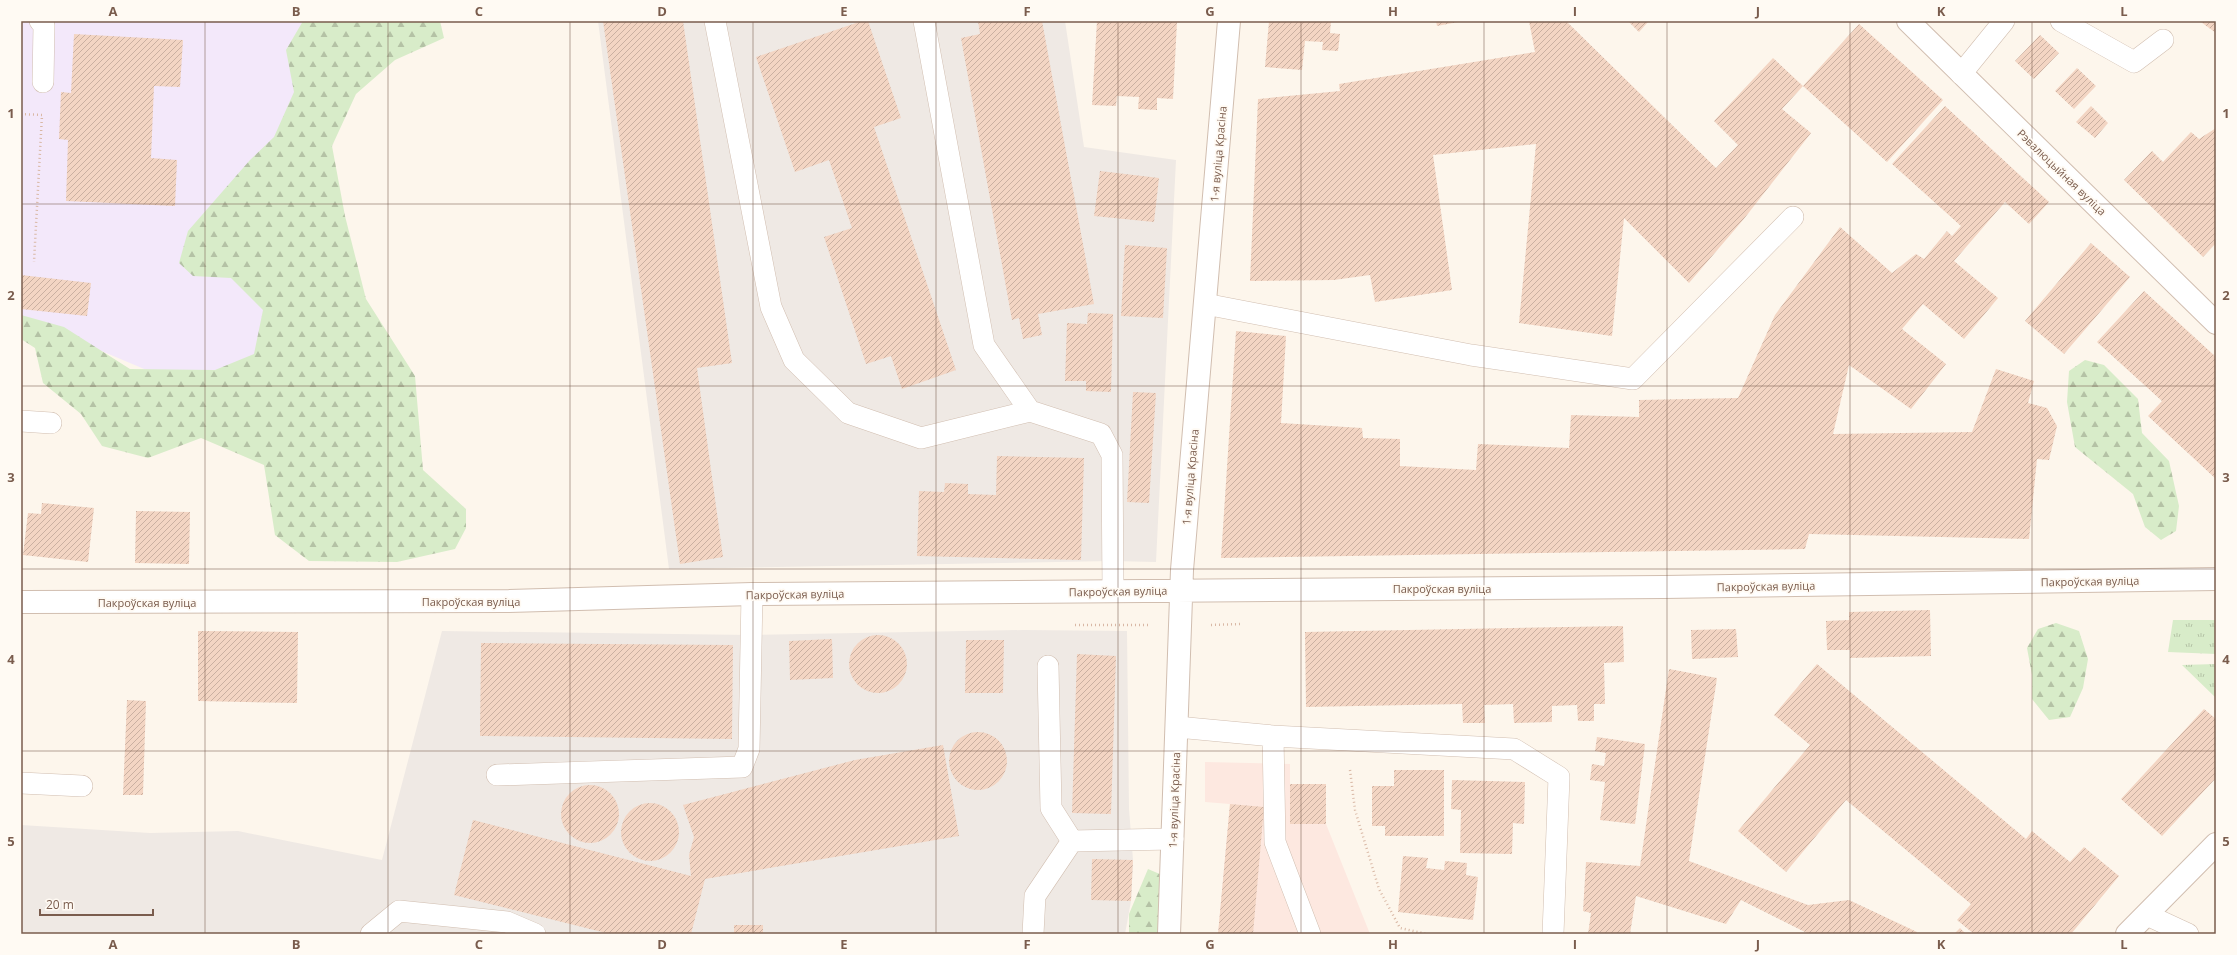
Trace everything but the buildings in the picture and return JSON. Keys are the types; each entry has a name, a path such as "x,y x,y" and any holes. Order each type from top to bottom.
{"street":[{"name":"1-я вуліца Красіна","path":"1169,934 1174,839 1181,590 1229,21"},
{"name":"Рэвалюцыйная вуліца","path":"1908,21 2216,323"},
{"name":"Пакроўская вуліца","path":"21,602 509,601 752,594 1656,587 2216,579"},
{"path":"2127,934 2216,844"}],"lane":[{"path":"40,21 44,25 43,82"},
{"path":"715,21 770,307 794,360 848,413 921,438 1030,411 1101,434 1112,454 1113,591"},
{"path":"924,21 984,345 1030,411"},
{"path":"1961,74 2004,21"},
{"path":"2061,21 2134,62 2163,40"},
{"path":"1205,304 1471,355 1633,379 1793,217"},
{"path":"21,421 51,423"},
{"path":"498,775 742,766 749,749 752,594"},
{"path":"1048,666 1051,808 1072,841"},
{"path":"1177,727 1273,736 1514,749 1559,778 1553,934"},
{"path":"1273,736 1275,842 1310,934"},
{"path":"21,782 82,786"},
{"path":"1072,841 1174,839"},
{"path":"1033,934 1036,896 1072,841"},
{"path":"371,934 399,911 507,922 535,934"},
{"path":"2147,915 2188,934"}],"path":[{"path":"21,114 42,115 34,262"},
{"path":"1350,763 1355,810 1379,889 1400,928 1427,934"}],"shaded area":[{"path":"21,21 302,21 278,406 156,374 21,317"},
{"path":"598,21 1065,21 1084,147 1176,160 1156,562 1112,561 669,569"},
{"path":"1023,630 1127,631 1129,809 1133,860 1131,901 1125,934 21,934 21,825 150,833 238,831 382,860 442,631 750,635"},
{"path":"1205,762 1290,764 1290,824 1326,824 1370,934 1218,934 1230,804 1205,802"}],"green space":[{"path":"303,21 440,21 444,38 395,60 356,94 332,146 345,216 366,299 415,376 423,470 466,509 466,528 455,549 397,562 309,561 275,535 264,465 201,438 148,458 102,446 81,414 43,383 35,348 21,339 21,315 64,327 130,369 215,370 254,354 263,310 231,278 193,276 179,263 188,231 250,160 274,137 294,92 286,50"},
{"path":"2085,360 2104,365 2138,399 2142,433 2169,461 2179,506 2176,531 2161,540 2145,527 2133,494 2075,447 2067,402 2069,371"},
{"path":"2173,620 2216,620 2216,654 2168,652"},
{"path":"2056,623 2079,631 2088,659 2083,688 2070,717 2049,720 2032,699 2032,675 2027,648 2038,629"},
{"path":"2216,664 2216,698 2182,665"},
{"path":"1148,869 1169,878 1163,934 1129,934 1129,914"}]}
